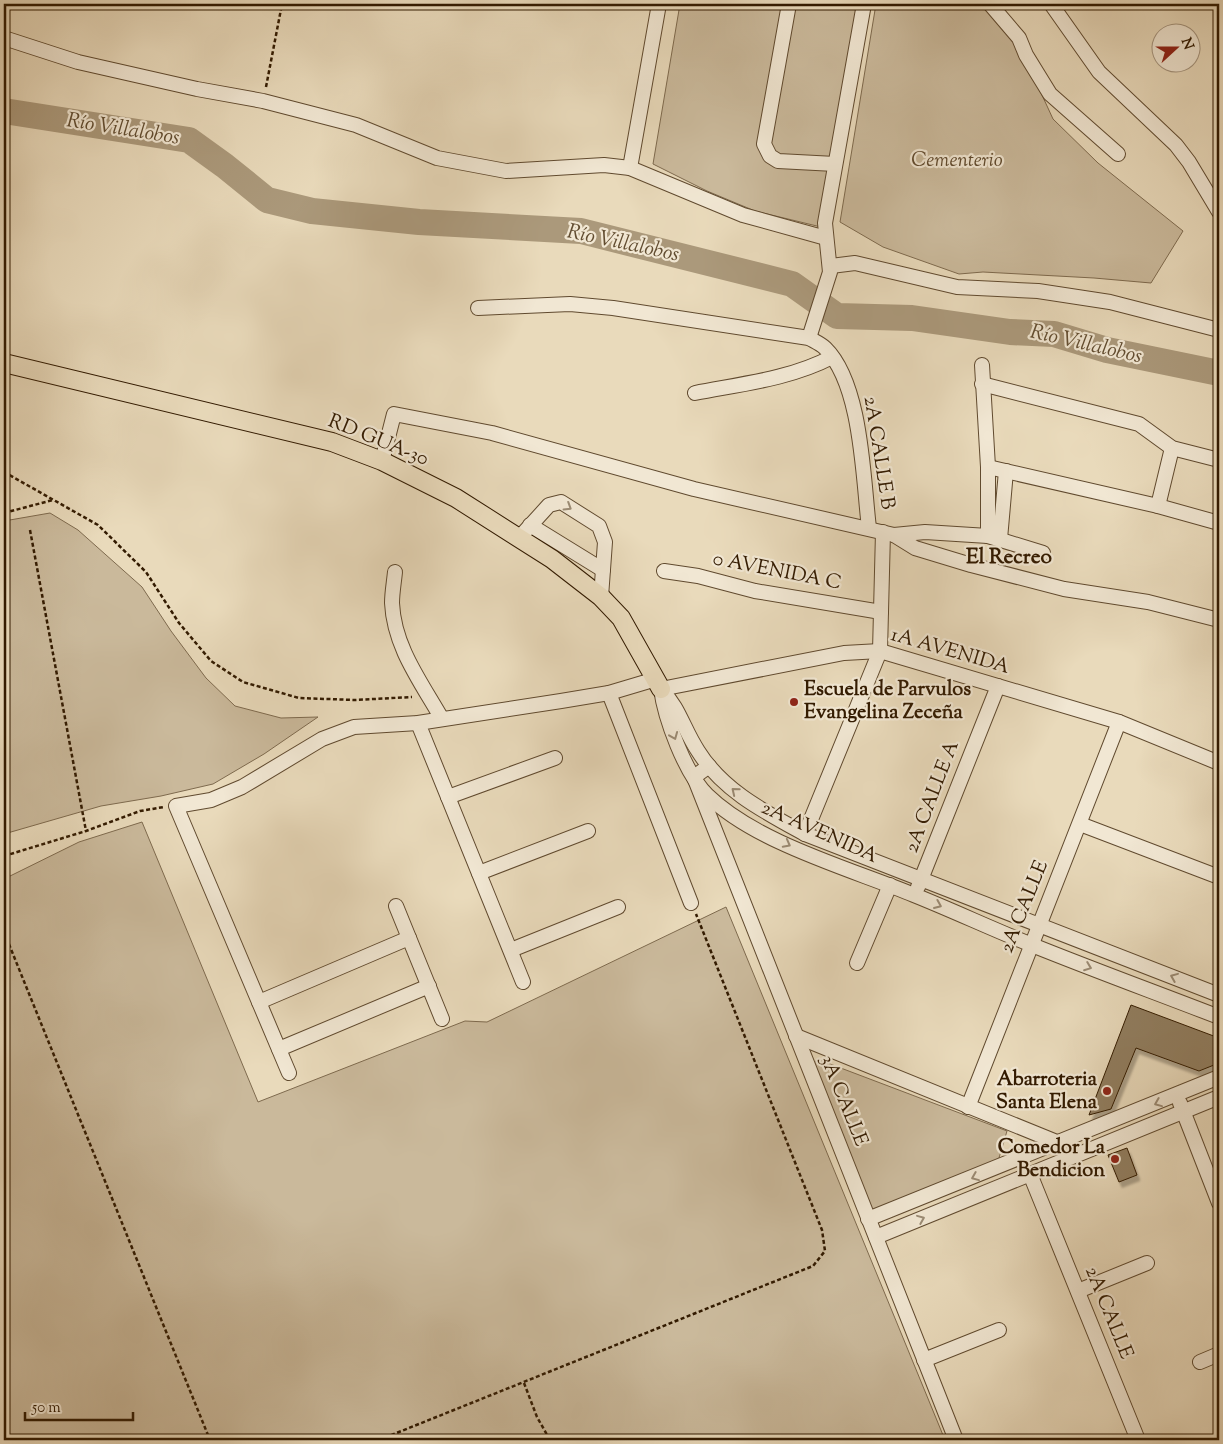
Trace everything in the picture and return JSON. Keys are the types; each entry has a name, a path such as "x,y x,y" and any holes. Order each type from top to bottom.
{"main road":[{"name":"RD GUA-30","path":"4,363 332,442 382,462 456,498 525,532 552,559 601,597 621,618 659,684"}],"street":[{"path":"630,168 659,4"},
{"path":"789,4 764,144 770,156 778,161 836,164"},
{"path":"478,308 550,303 579,304 810,338 831,269 825,223 864,4"},
{"path":"990,4 1019,38 1026,56 1050,94 1118,154"},
{"path":"1051,4 1099,72 1176,144 1219,212"},
{"path":"4,38 78,62 197,89 263,101 356,125 437,158 506,170 604,165 630,168 743,215 826,238"},
{"path":"831,269 855,263 957,287 1038,291 1110,302 1219,330"},
{"name":"2A CALLE B","path":"810,338 826,348 839,368 851,396 858,430 869,528"},
{"path":"695,393 783,376 814,367 832,357"},
{"path":"982,365 994,537"},
{"path":"982,384 1139,424 1172,448 1219,460"},
{"path":"382,462 394,414 492,432 694,489 793,513 869,528 889,534 915,548 970,565 1064,589 1148,602 1219,620"},
{"path":"1158,506 1172,448"},
{"path":"988,467 1158,506 1219,523"},
{"path":"994,537 1006,471"},
{"path":"601,597 603,570 605,542 599,526 561,502 549,505 525,532 603,570"},
{"path":"889,534 925,532 994,537 1042,553"},
{"name":"2A CALLE B","path":"805,834 880,651 881,612 889,534"},
{"name":"0 AVENIDA C","path":"664,571 698,576 755,591 881,612"},
{"path":"395,572 392,603 400,643 414,674 442,719"},
{"name":"1A AVENIDA","path":"176,806 211,800 242,787 322,739 354,726 418,723 844,653 880,651 1119,722 1219,763"},
{"name":"2A AVENIDA","path":"659,684 674,703 698,750 723,781 756,806 805,834 922,881 1039,923 1219,995"},
{"name":"2A AVENIDA","path":"659,684 663,706 674,738 694,777 707,795 749,824 798,850 914,895 1031,945 1219,1017"},
{"name":"2A CALLE A","path":"914,895 922,881 998,686"},
{"path":"609,693 692,902"},
{"name":"2A CALLE","path":"968,1107 1119,722"},
{"path":"418,723 523,982"},
{"path":"448,797 555,758"},
{"path":"694,777 709,766"},
{"name":"3A CALLE","path":"694,777 956,1440"},
{"path":"176,806 289,1072"},
{"path":"1080,824 1219,878"},
{"path":"480,873 588,831"},
{"path":"857,963 890,886"},
{"path":"396,906 442,1019"},
{"path":"511,950 618,907"},
{"path":"259,1002 409,938"},
{"path":"279,1049 428,986"},
{"path":"796,1036 1059,1144"},
{"path":"868,1219 1059,1144 1219,1077"},
{"path":"1177,1096 1219,1203"},
{"path":"876,1237 1219,1098"},
{"name":"2A CALLE","path":"1030,1174 1138,1440"},
{"path":"1078,1291 1147,1263"},
{"path":"924,1360 999,1330"},
{"path":"1200,1362 1219,1354"}],"path":[{"path":"263,101 282,4"},
{"path":"4,472 98,525 146,572 179,623 210,660 243,682 299,698 355,700 428,695"},
{"path":"4,513 54,500"},
{"path":"30,530 86,831"},
{"path":"4,856 86,831 140,811 176,806"},
{"path":"379,1440 524,1383 567,1362 813,1266 825,1252 822,1230 692,902"},
{"path":"4,932 210,1440"},
{"path":"524,1383 537,1417 550,1440"}],"green space":[{"path":"680,4 859,4 821,227 755,211 707,191 653,164"},
{"name":"Cementerio","path":"876,4 987,4 1014,34 1053,119 1098,163 1183,231 1151,283 983,272 959,274 883,247 840,222"},
{"path":"50,513 78,530 142,587 171,631 206,678 235,706 281,718 318,717 264,754 213,784 161,796 101,806 4,834 4,521"},
{"path":"142,822 258,1102 465,1021 487,1022 726,907 945,1440 4,1440 4,879 79,842"},
{"path":"817,1059 1007,1131 996,1168 873,1214 811,1071"}],"building":[{"path":"1131,1005 1219,1038 1219,1063 1199,1071 1136,1048 1111,1109 1089,1115"},
{"path":"1127,1148 1137,1175 1119,1182 1108,1155"}],"waterway":[{"name":"Río Villalobos","path":"4,111 189,140 267,200 312,211 419,222 581,231 792,284 837,316 912,318 1010,332 1054,334 1107,350 1219,373"}],"place":[{"name":"Escuela de Parvulos Evangelina Zeceña","path":"794,702"},
{"name":"Abarroteria Santa Elena","path":"1107,1091"},
{"name":"Comedor La Bendicion","path":"1115,1159"}],"district":[{"name":"El Recreo","path":"1009,558"}]}
